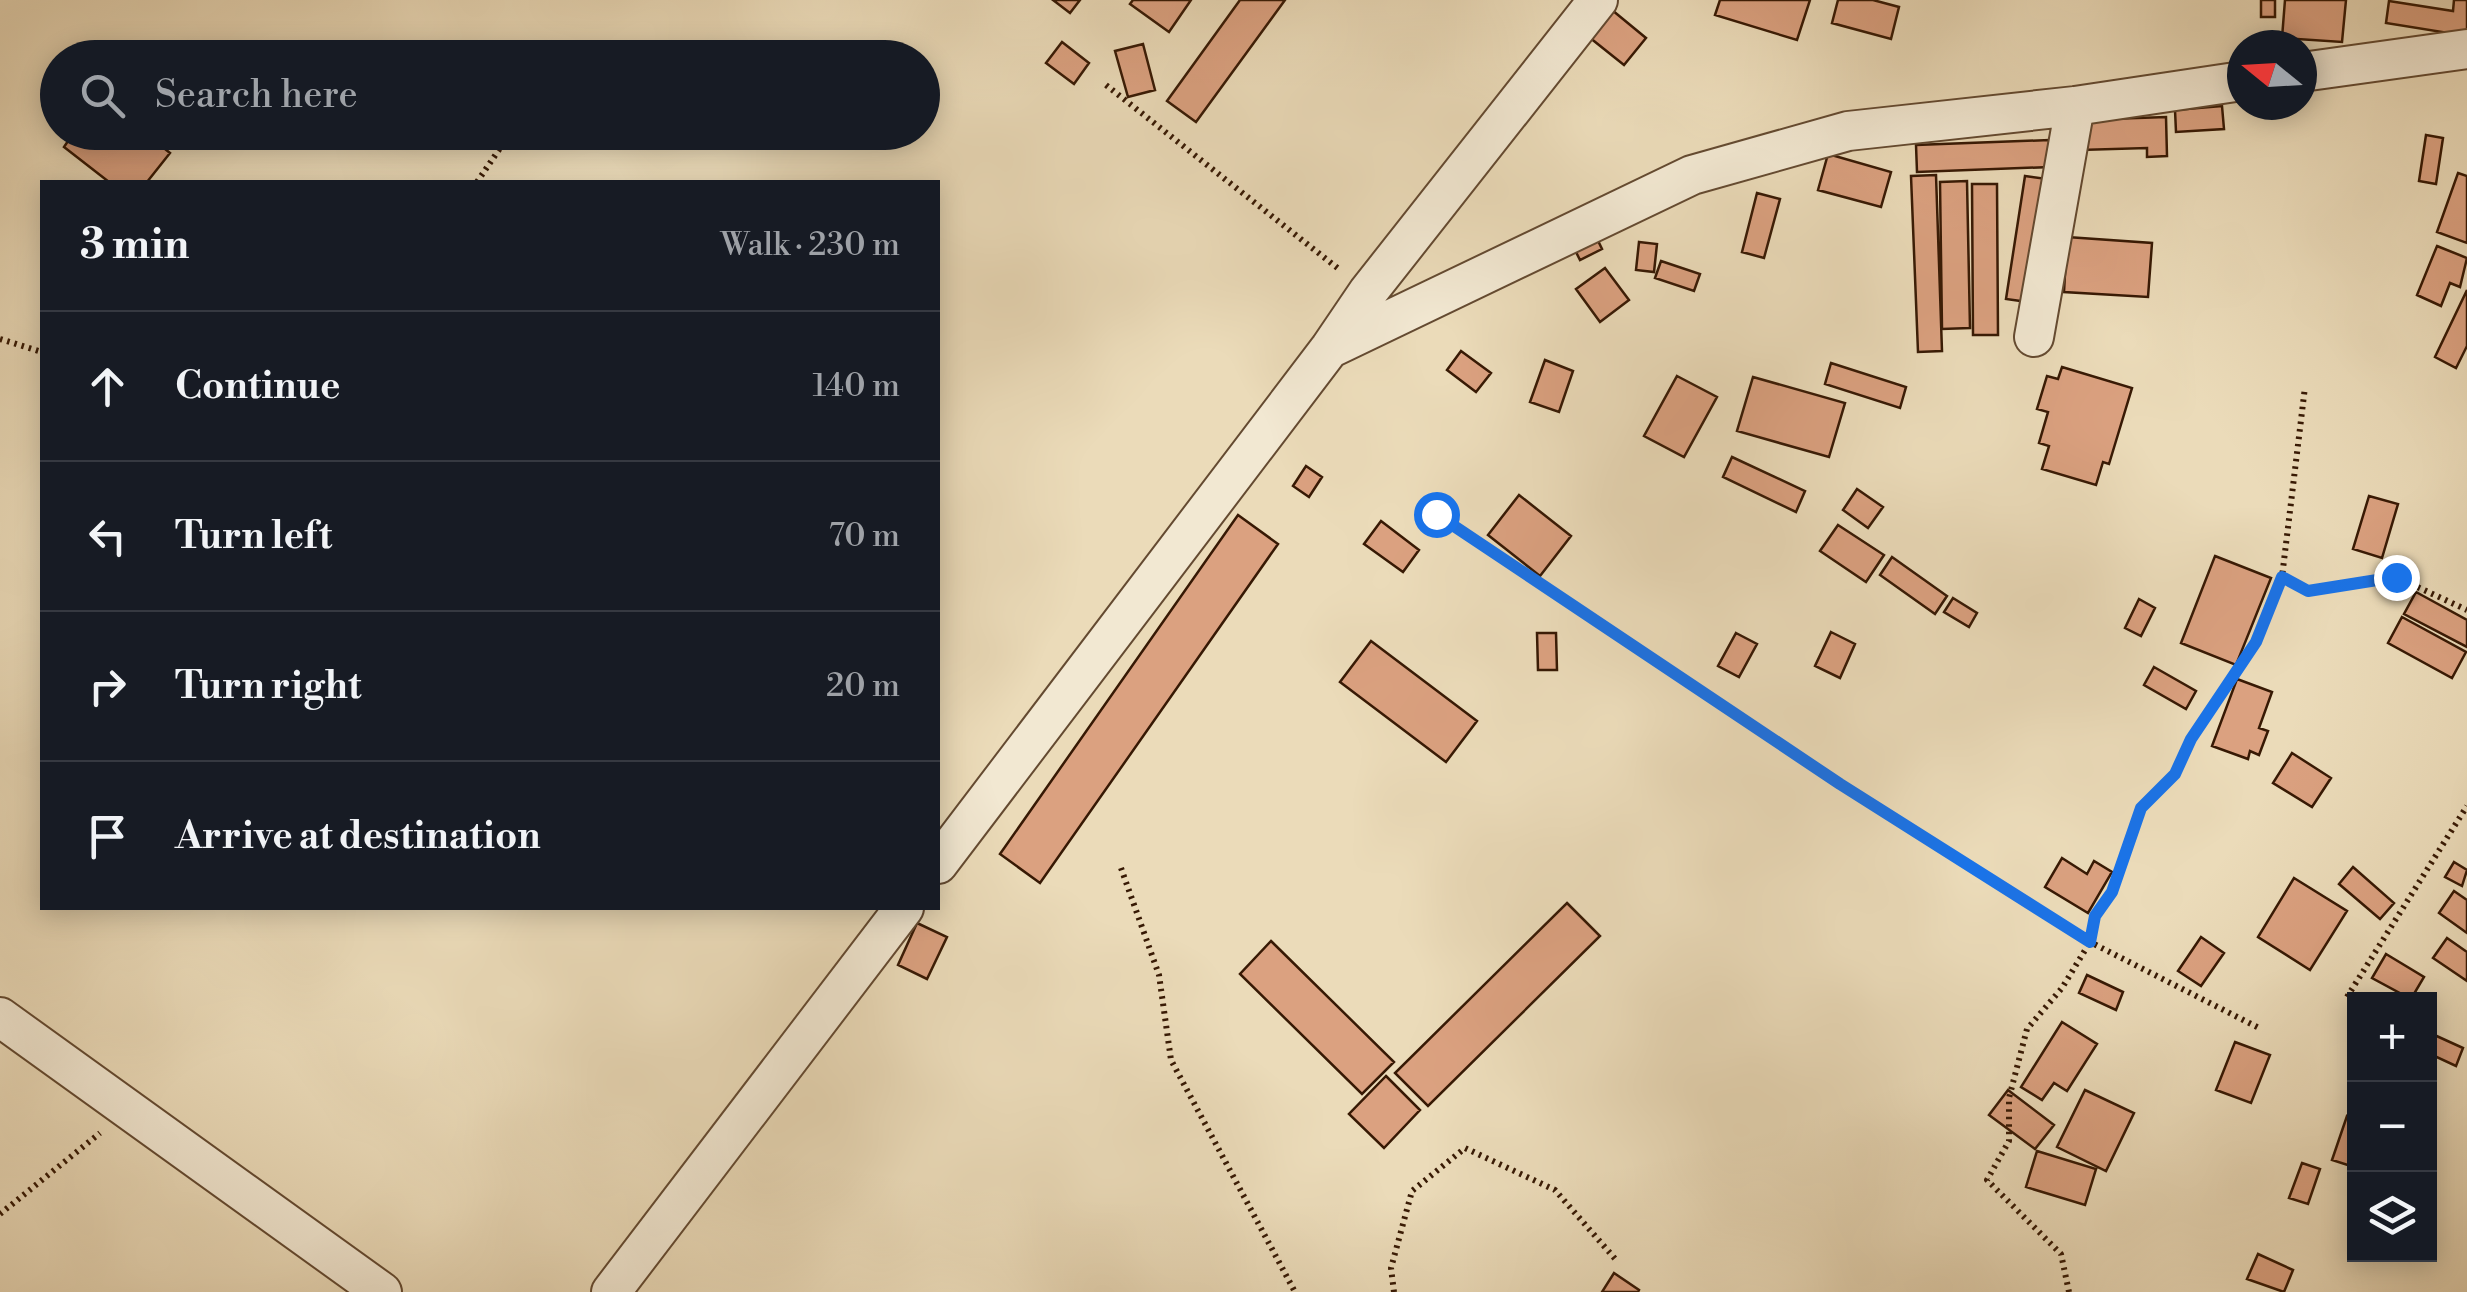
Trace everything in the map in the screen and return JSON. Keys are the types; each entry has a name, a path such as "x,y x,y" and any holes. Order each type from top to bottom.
{"street":[{"path":"940,861 1330,348 1368,292 1598,0"},
{"path":"2317,70 2467,49"},
{"path":"1330,348 1692,175 1749,156 1848,131 2075,106 2227,83"},
{"path":"2034,337 2075,106"},
{"path":"612,1292 902,910"},
{"path":"0,1016 382,1292"}],"path":[{"path":"1106,86 1368,292"},
{"path":"479,180 498,150"},
{"path":"0,338 40,351"},
{"path":"2069,1292 2061,1254 1987,1180 2009,1140 2009,1098 2027,1029 2062,988 2090,942 2095,916 2112,892 2141,808 2175,774 2191,739 2256,642 2282,577 2305,387"},
{"path":"1436,514 1840,784 2090,942 2259,1028"},
{"path":"2282,577 2308,591 2396,577 2467,610"},
{"path":"2346,996 2467,806"},
{"path":"1121,868 1159,975 1171,1060 1295,1292"},
{"path":"0,1214 129,1110"},
{"path":"1394,1292 1392,1268 1412,1191 1465,1148 1555,1190 1617,1262"}],"building":[{"path":"1053,0 1080,0 1070,13"},
{"path":"1133,0 1191,0 1169,32 1130,4"},
{"path":"1240,0 1285,0 1196,122 1167,101"},
{"path":"1720,0 1810,0 1797,40 1715,15"},
{"path":"1838,0 1873,0 1899,7 1891,39 1832,23"},
{"path":"2261,0 2275,0 2275,17 2261,17"},
{"path":"2285,0 2346,0 2342,42 2317,40 2317,30 2283,30"},
{"path":"2454,0 2467,0 2467,36 2386,23 2389,1 2453,11"},
{"path":"1612,10 1646,38 1624,65 1589,37"},
{"path":"1062,42 1089,63 1074,84 1046,63"},
{"path":"1143,44 1155,90 1128,97 1115,51"},
{"path":"2222,106 2224,129 2176,132 2175,110"},
{"path":"2166,117 2167,156 2147,157 2147,148 2080,150 2080,120"},
{"path":"2426,135 2443,138 2436,184 2419,181"},
{"path":"2049,140 2050,167 1917,172 1916,145"},
{"path":"68,150 170,153 149,180 106,180"},
{"path":"1828,154 1891,172 1881,207 1818,190"},
{"path":"2458,173 2467,176 2467,243 2437,232"},
{"path":"1936,175 1942,351 1918,352 1911,176"},
{"path":"2025,176 2047,179 2028,302 2006,299"},
{"path":"1967,181 1970,328 1942,329 1940,182"},
{"path":"1972,184 1997,184 1998,335 1973,335"},
{"path":"1757,193 1780,199 1764,258 1742,252"},
{"path":"1590,224 1602,249 1580,260 1568,236"},
{"path":"2067,237 2152,243 2148,297 2064,292"},
{"path":"1639,242 1657,244 1654,272 1636,270"},
{"path":"2437,246 2467,258 2460,287 2450,283 2441,306 2417,295"},
{"path":"1661,261 1700,274 1694,291 1655,278"},
{"path":"1605,268 1629,300 1600,322 1576,289"},
{"path":"2467,290 2467,346 2456,368 2435,357"},
{"path":"1461,351 1491,373 1476,392 1447,370"},
{"path":"1545,360 1573,371 1559,412 1530,402"},
{"path":"1831,363 1906,387 1900,408 1825,384"},
{"path":"2062,367 2132,388 2109,464 2103,462 2096,485 2042,469 2049,446 2039,443 2048,412 2037,409 2047,376 2058,379"},
{"path":"1677,376 1717,397 1684,457 1644,436"},
{"path":"1753,377 1845,403 1829,457 1737,431"},
{"path":"1732,457 1805,491 1796,512 1723,477"},
{"path":"1306,466 1322,477 1309,497 1293,486"},
{"path":"1857,489 1883,507 1868,528 1843,510"},
{"path":"1519,495 1571,536 1540,576 1488,535"},
{"path":"2369,496 2398,504 2382,558 2353,549"},
{"path":"1238,515 1278,544 1040,883 1000,854"},
{"path":"1381,521 1419,550 1403,572 1364,544"},
{"path":"1838,525 1884,555 1866,582 1820,551"},
{"path":"2215,556 2271,578 2236,665 2181,643"},
{"path":"1892,557 1947,596 1935,614 1880,575"},
{"path":"2416,592 2467,620 2467,647 2404,614"},
{"path":"1953,598 1977,613 1969,627 1944,612"},
{"path":"2139,599 2155,608 2141,636 2125,628"},
{"path":"2402,617 2466,652 2452,678 2388,643"},
{"path":"1831,632 1855,644 1840,678 1815,666"},
{"path":"1537,633 1556,633 1557,670 1538,670"},
{"path":"1736,633 1757,644 1739,677 1718,666"},
{"path":"1371,641 1477,721 1446,762 1340,682"},
{"path":"2154,667 2196,691 2186,709 2144,685"},
{"path":"2237,679 2272,692 2259,728 2268,731 2259,755 2250,751 2248,759 2212,746"},
{"path":"2292,753 2331,778 2312,807 2273,783"},
{"path":"2062,858 2087,874 2094,861 2112,872 2088,913 2045,887"},
{"path":"2454,862 2467,870 2462,886 2445,877"},
{"path":"2353,867 2394,903 2380,919 2339,884"},
{"path":"2294,878 2347,911 2310,970 2258,937"},
{"path":"2454,891 2467,900 2467,933 2439,913"},
{"path":"1567,903 1600,936 1428,1106 1395,1073"},
{"path":"917,923 947,937 927,979 898,965"},
{"path":"2201,937 2224,953 2201,986 2178,971"},
{"path":"2447,938 2467,952 2467,981 2433,958"},
{"path":"1271,941 1394,1062 1362,1094 1240,974"},
{"path":"2386,954 2424,977 2415,992 2398,992 2372,978"},
{"path":"2087,975 2123,992 2116,1010 2079,993"},
{"path":"2062,1022 2097,1044 2067,1091 2054,1083 2042,1100 2021,1087"},
{"path":"2437,1036 2463,1048 2456,1066 2437,1057"},
{"path":"2235,1042 2270,1055 2251,1103 2216,1090"},
{"path":"1386,1076 1420,1110 1384,1148 1349,1114"},
{"path":"2008,1090 2054,1125 2035,1149 1989,1115"},
{"path":"2085,1090 2134,1113 2106,1171 2057,1147"},
{"path":"2347,1116 2347,1165 2332,1160"},
{"path":"2037,1151 2096,1169 2085,1205 2026,1187"},
{"path":"2302,1163 2320,1169 2308,1204 2289,1198"},
{"path":"2258,1254 2293,1270 2284,1292 2247,1279"},
{"path":"1614,1273 1639,1290 1638,1292 1602,1292"}],"route":[{"path":"1436,514 1840,784 2090,942 2095,916 2112,892 2141,808 2175,774 2191,739 2256,642 2282,577 2308,591 2396,577"}]}
